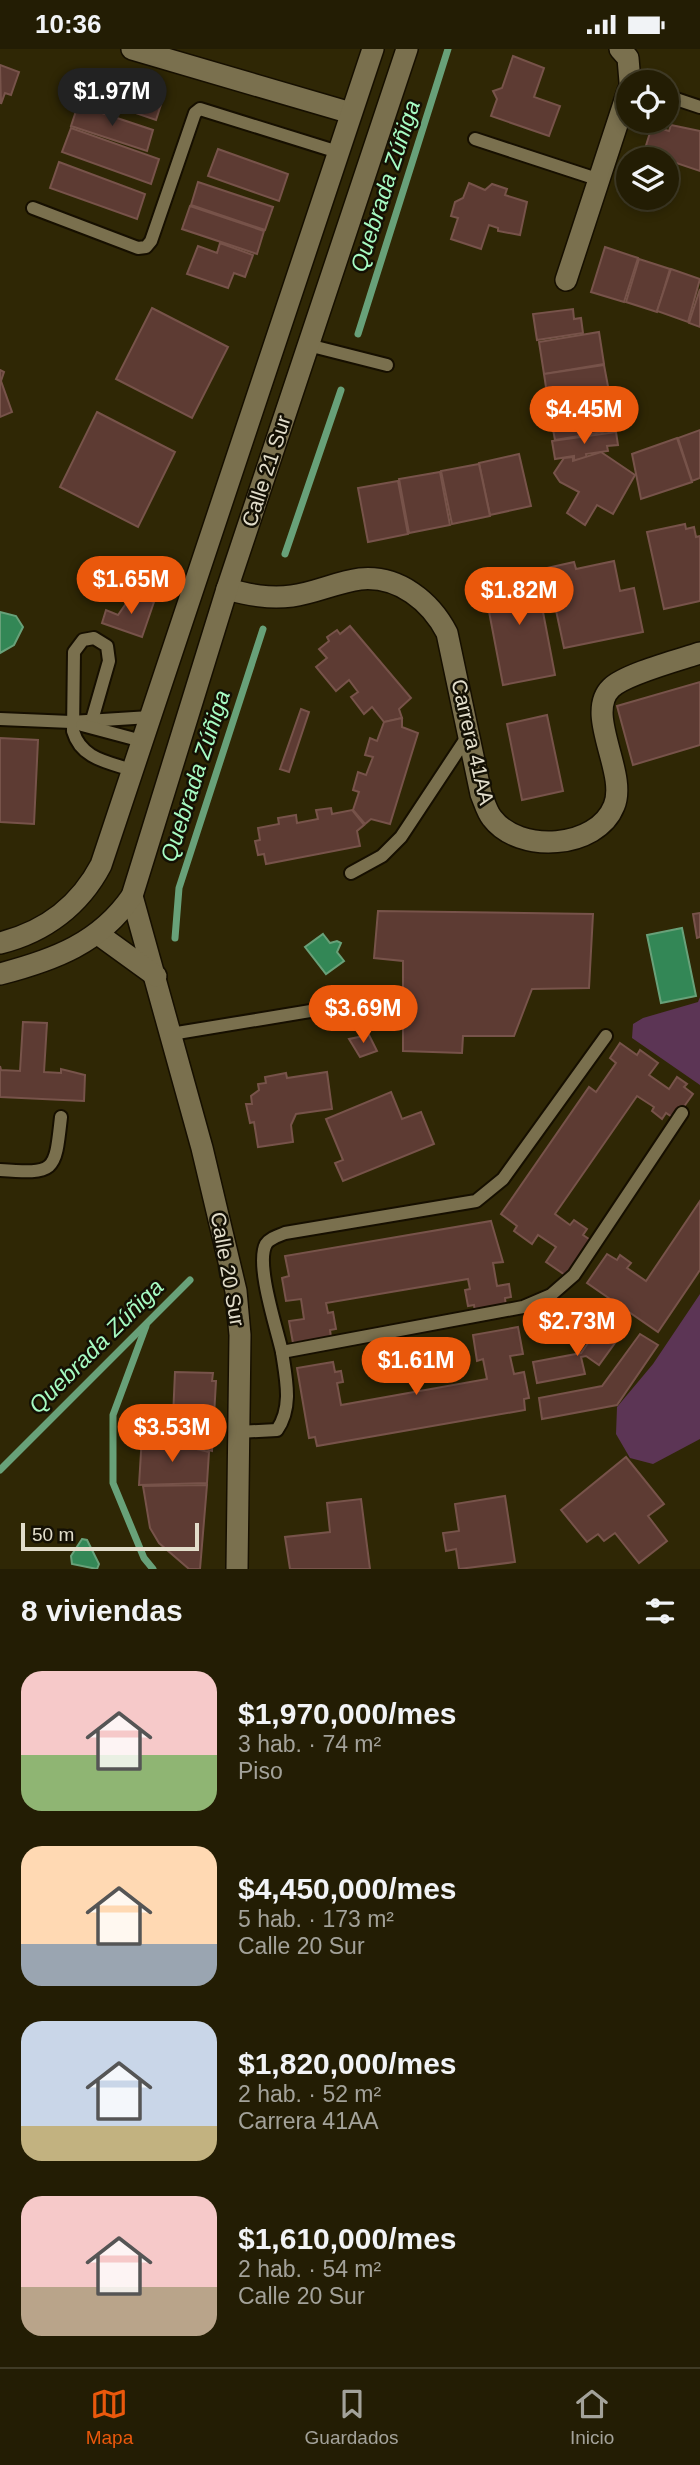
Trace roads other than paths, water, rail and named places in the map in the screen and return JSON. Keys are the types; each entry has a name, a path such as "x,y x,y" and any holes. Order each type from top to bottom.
{"street":[{"path":"132,49 351,113"},
{"name":"Calle 21 Sur","path":"0,943 41,927 66,910 87,891 101,865 373,49"},
{"name":"Calle 21 Sur","path":"132,896 227,589 407,49"},
{"path":"620,49 628,58 629,70"},
{"path":"566,280 616,130"},
{"name":"Carrera 41AA","path":"227,589 258,597 292,596 363,579 388,582 417,595 436,612 447,633 481,794 491,818 506,831 528,839 558,841 585,837 605,824 616,804 617,779 603,726 603,704 611,688 645,671 700,653"},
{"path":"0,974 30,966 73,949 116,919 132,896"},
{"name":"Calle 20 Sur","path":"132,896 156,976 236,1291 240,1335 237,1569"},
{"path":"98,934 156,976"}],"lane":[{"path":"679,100 700,107"},
{"path":"33,208 138,248 146,247 200,109 338,152"},
{"path":"475,139 600,180"},
{"path":"307,345 387,365"},
{"path":"92,720 109,660 107,646 94,638 83,640 74,652 71,722 76,741 83,751 93,757 132,770"},
{"path":"0,719 71,722 150,717"},
{"path":"71,722 142,741"},
{"path":"351,873 382,856 401,837 469,734"},
{"path":"171,1034 365,1002"},
{"path":"238,1432 277,1430 285,1418 287,1388 264,1266 264,1247 270,1240 285,1233 476,1201 503,1179 606,1035"},
{"path":"282,1352 523,1307 551,1295 574,1275 682,1113"},
{"path":"0,1170 35,1173 49,1168 57,1156 61,1117"}],"waterway":[{"name":"Quebrada Zúñiga","path":"358,334 448,49"},
{"name":"Quebrada Zúñiga","path":"285,554 341,390"},
{"name":"Quebrada Zúñiga","path":"175,938 179,888 263,629"},
{"name":"Quebrada Zúñiga","path":"0,1470 190,1280"},
{"path":"146,1326 113,1415 113,1483 144,1558 153,1569"}]}
